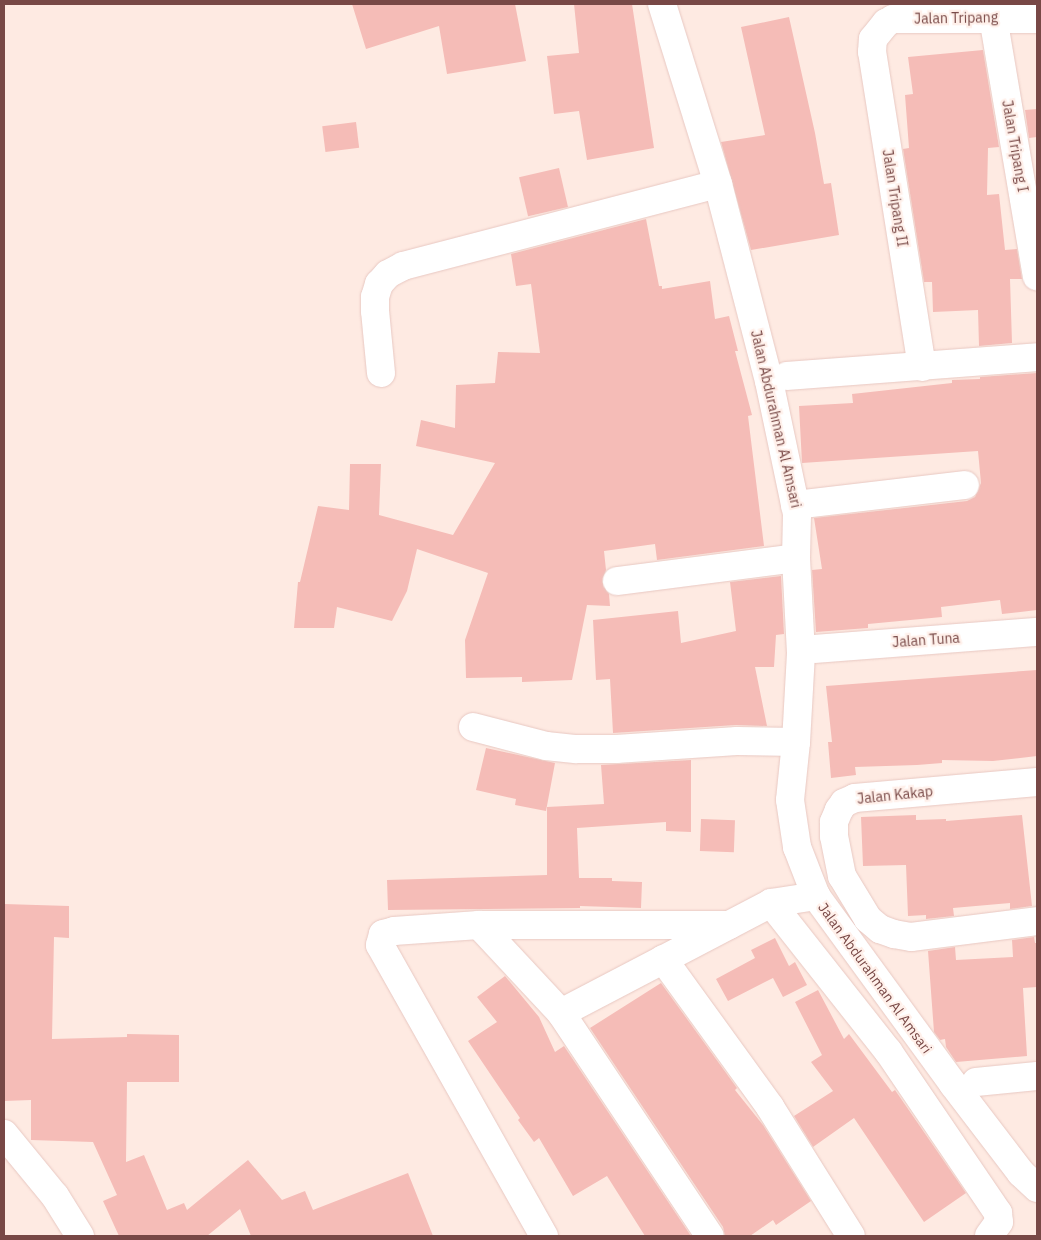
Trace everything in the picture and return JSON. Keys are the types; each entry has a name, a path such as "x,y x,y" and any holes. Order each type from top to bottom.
{"street":[{"name":"Jalan Abdurahman Al Amsari","path":"662,4 718,184 764,364 797,514 796,558 801,653 796,742 790,792 792,823 797,847 816,896 953,1084 1021,1173 1037,1188"},
{"name":"Jalan Tripang","path":"878,31 892,20 993,17 1037,18"},
{"name":"Jalan Tripang I","path":"993,17 1037,276"},
{"name":"Jalan Tripang II","path":"878,31 873,39 872,52 922,367"},
{"path":"381,373 374,311 375,297 379,284 388,274 402,266 718,184"},
{"path":"787,376 1037,357"},
{"path":"795,505 965,485"},
{"path":"616,581 796,558"},
{"name":"Jalan Tuna","path":"815,649 1037,632"},
{"path":"473,727 546,746 577,749 616,749 737,741 796,742"},
{"name":"Jalan Kakap","path":"1037,782 855,798 844,803 839,810 834,822 834,836 842,876 868,919 880,929 894,934 911,936 1037,921"},
{"path":"561,1013 771,903 816,896"},
{"path":"771,903 888,1051 998,1213 999,1222 989,1236"},
{"path":"544,1236 380,945 383,934 394,931 479,925 729,925"},
{"path":"479,925 561,1013 710,1236"},
{"path":"663,959 770,1108 851,1236"},
{"path":"976,1082 1037,1076"},
{"path":"4,1134 55,1196 80,1236"}],"building":[{"path":"352,4 515,4 526,61 447,74 439,26 366,49"},
{"path":"574,4 632,4 654,148 587,160 579,111 554,114 547,56 579,53"},
{"path":"789,17 815,133 824,184 831,183 839,235 751,250 721,142 765,135 741,27"},
{"path":"983,50 999,147 988,148 987,195 999,194 1005,250 1017,249 1022,279 1010,279 1012,343 979,346 978,310 933,312 932,282 924,282 903,149 909,148 905,95 913,94 908,57"},
{"path":"1037,109 1037,137 1029,138 1025,110"},
{"path":"356,122 359,148 325,152 322,126"},
{"path":"559,168 568,207 528,216 519,177"},
{"path":"646,219 659,286 662,286 662,289 710,281 715,319 729,316 738,351 735,351 752,415 748,416 764,546 657,560 655,544 604,551 606,570 602,582 609,594 610,606 587,605 572,680 522,682 522,677 466,678 465,640 488,573 417,549 407,591 392,621 337,607 334,628 294,628 298,582 300,582 318,506 349,510 350,464 381,464 379,515 453,535 495,463 416,446 421,420 455,428 456,385 495,383 498,352 540,353 531,284 516,286 511,254"},
{"path":"1037,373 1037,610 1002,614 1000,600 941,607 942,617 868,624 868,628 816,632 812,570 822,569 814,518 967,501 975,497 981,483 978,451 802,463 799,406 853,403 852,394 952,383 952,380"},
{"path":"781,576 784,634 776,635 774,667 755,667 767,726 736,725 613,733 610,679 596,680 593,620 678,611 681,643 736,631 730,582"},
{"path":"1037,670 1037,756 993,761 942,760 942,763 855,767 856,775 831,778 828,742 832,742 826,686"},
{"path":"486,748 555,763 546,811 515,805 516,799 476,790"},
{"path":"691,760 691,832 666,831 666,822 577,828 579,878 612,878 612,881 642,882 641,908 580,906 580,908 388,910 387,880 547,875 547,807 604,804 601,765"},
{"path":"916,815 916,820 946,819 946,821 1022,815 1032,906 1010,909 1010,903 953,908 954,916 926,919 926,915 908,916 906,865 863,866 861,817"},
{"path":"701,819 735,820 734,852 700,851"},
{"path":"4,904 69,906 69,938 54,937 52,1039 127,1037 127,1034 179,1035 179,1082 127,1082 126,1162 144,1155 167,1210 184,1203 187,1210 248,1160 282,1200 305,1191 313,1210 408,1173 433,1236 251,1236 240,1209 207,1236 119,1236 103,1201 117,1195 93,1142 31,1140 31,1100 4,1101"},
{"path":"1034,937 1035,943 1037,943 1037,987 1023,988 1027,1056 956,1062 946,1047 945,1039 940,1040 934,1032 928,951 955,947 956,960 1013,957 1012,940"},
{"path":"775,938 789,966 795,962 807,985 783,997 773,978 728,1001 716,979 755,958 751,950"},
{"path":"505,976 539,1017 555,1052 564,1046 691,1236 645,1236 607,1176 573,1196 539,1138 534,1142 518,1120 520,1118 468,1041 497,1022 477,997"},
{"path":"661,983 737,1088 735,1090 763,1125 811,1201 776,1225 773,1220 750,1236 725,1236 723,1227 590,1028"},
{"path":"818,990 844,1039 849,1034 892,1092 895,1090 966,1193 924,1222 854,1118 813,1147 794,1116 833,1091 811,1062 822,1055 795,1002"}]}
